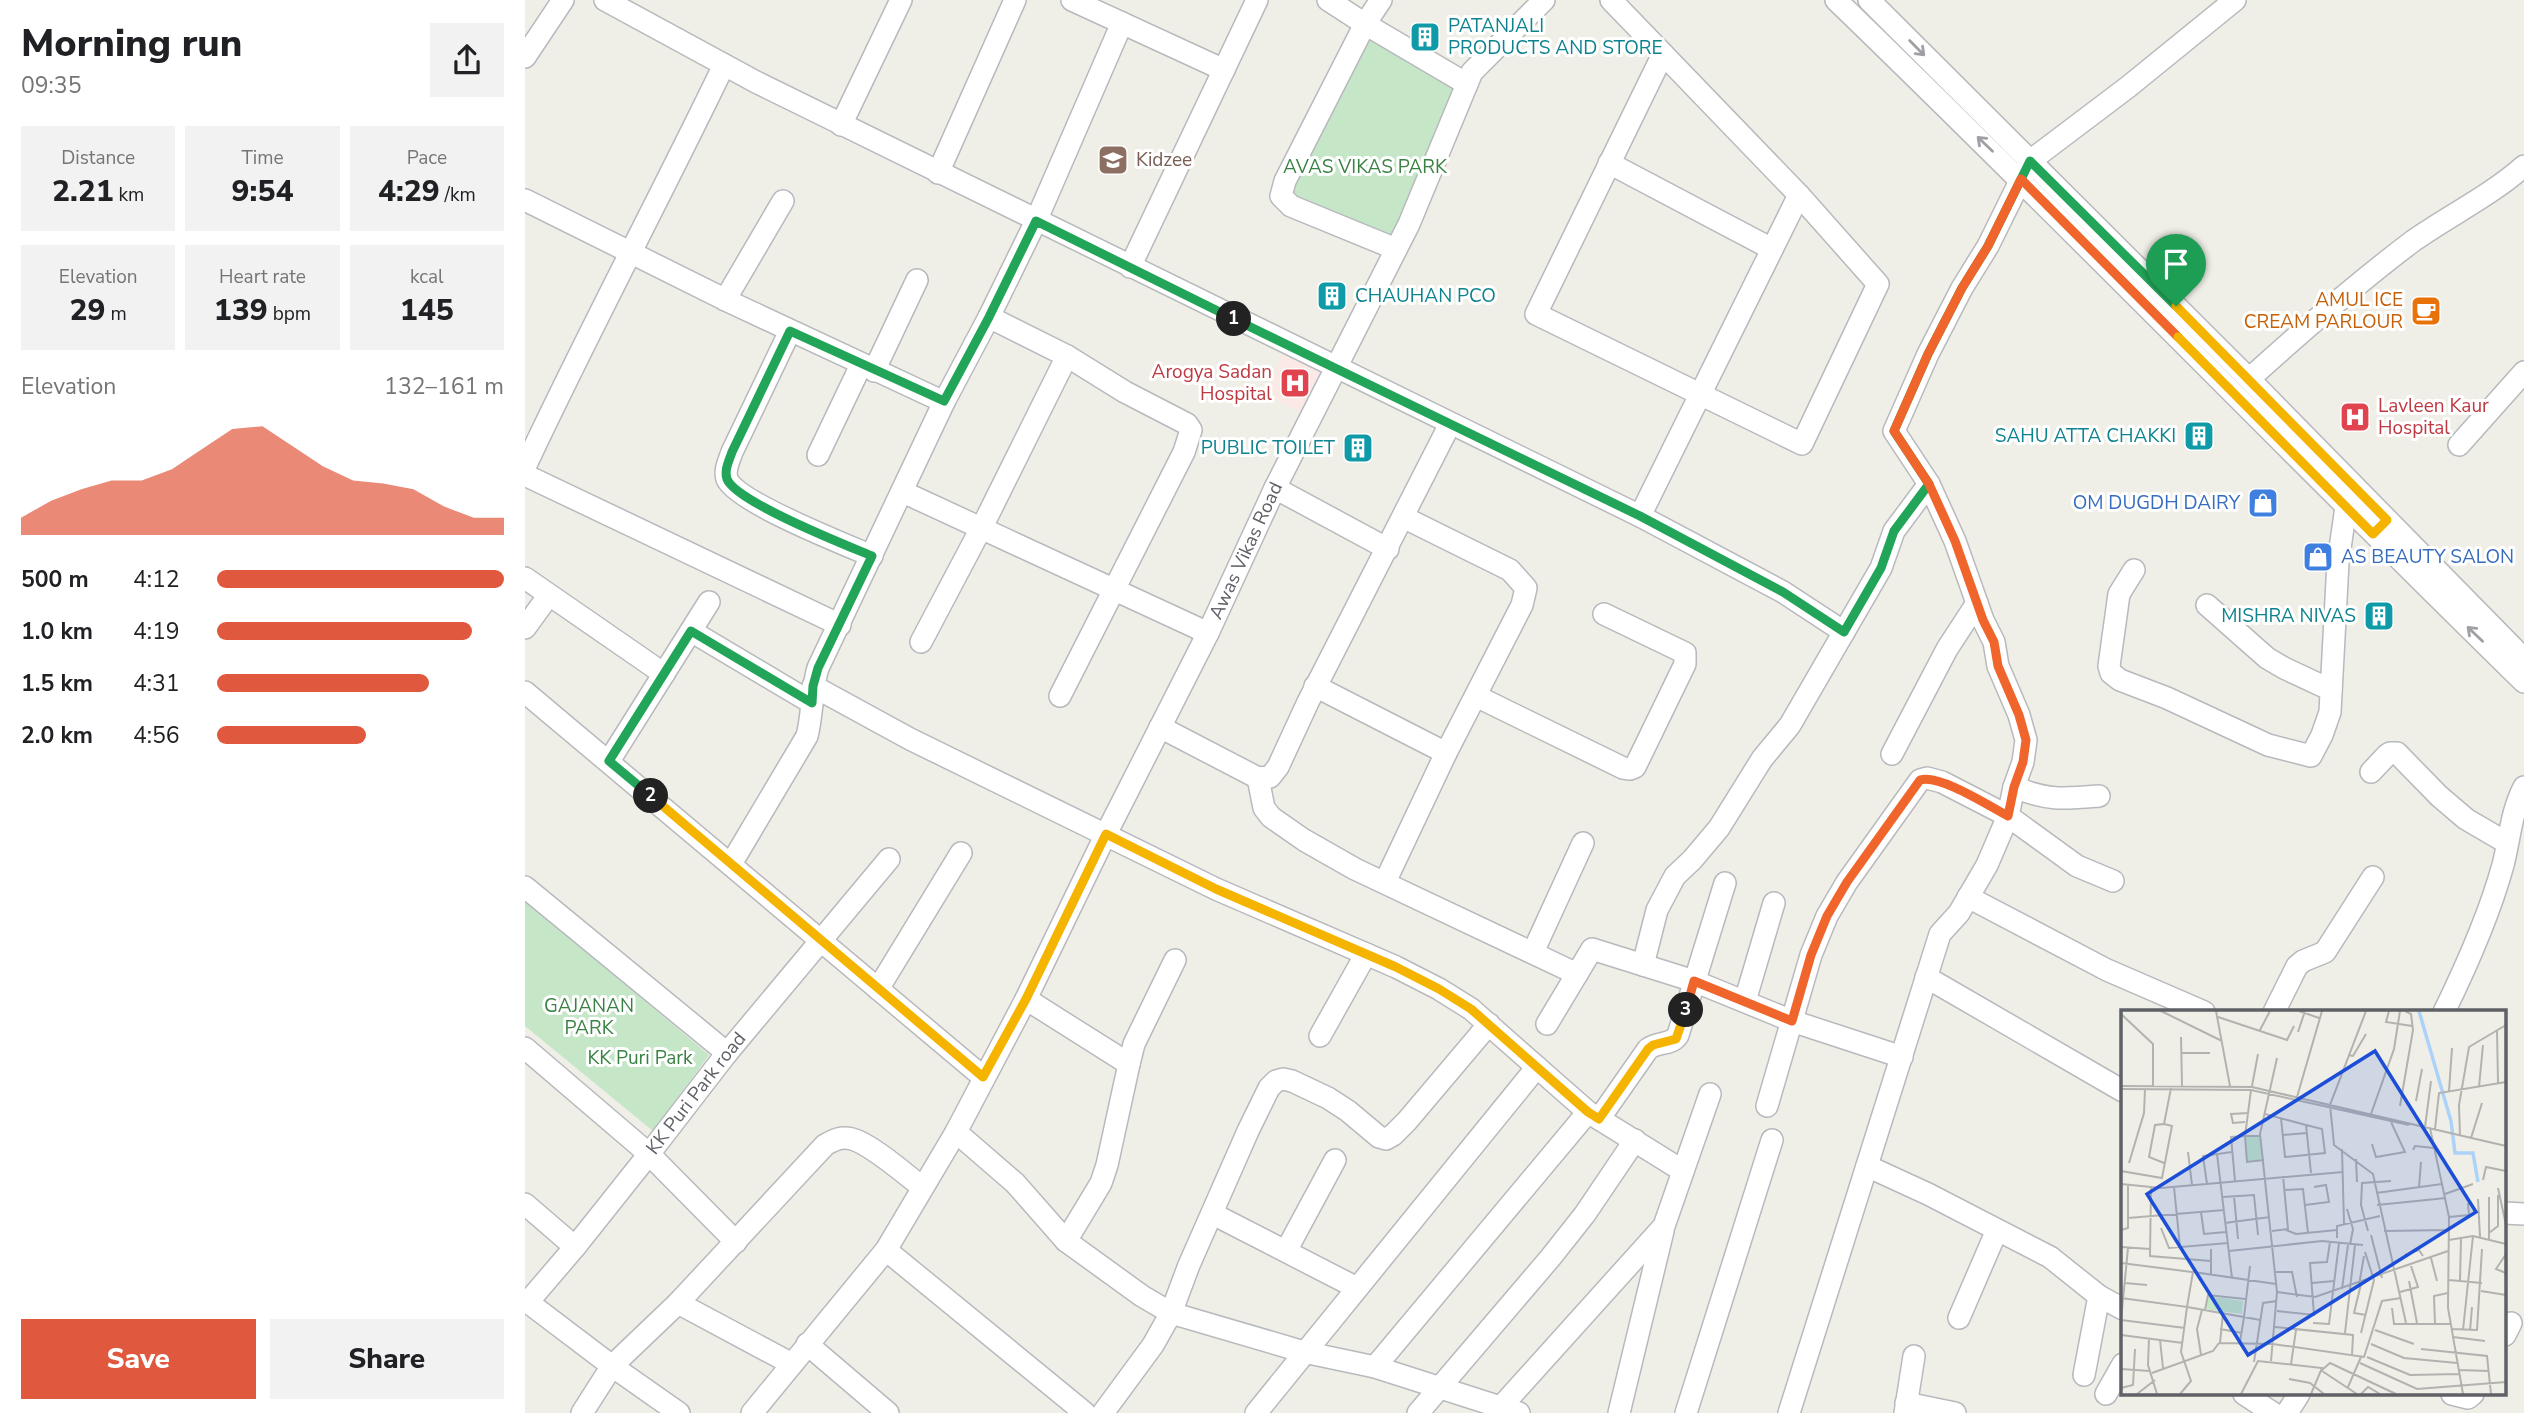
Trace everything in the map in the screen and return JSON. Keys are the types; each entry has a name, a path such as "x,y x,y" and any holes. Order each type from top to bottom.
{"street":[{"path":"525,57 562,0"},
{"path":"605,0 841,125 1640,516 1783,592 1844,632"},
{"path":"841,125 901,0"},
{"path":"938,173 1015,0"},
{"path":"1072,0 1224,70"},
{"path":"1130,267 1258,0"},
{"path":"1328,0 1467,84"},
{"path":"1381,0 1365,24 1285,181 1281,195 1291,206 1396,249"},
{"name":"Awas Vikas Road","path":"751,1413 886,1250 956,1132 1026,999 1208,633 1334,368 1409,224 1472,72 1544,0"},
{"path":"1611,0 1799,195 1878,284 1802,444 1536,314 1663,54"},
{"path":"1836,0 2026,170 2249,379 2380,527 2524,682"},
{"path":"1869,0 2026,170 2346,507 2380,527 2524,659"},
{"path":"1789,1413 1940,934 1959,913 1987,865 2008,816 2023,762 2026,740 2019,715 1998,666 1994,642 1955,541 1929,484 1894,431 1928,354 1962,288 1988,246 2026,170 2235,0"},
{"path":"731,864 807,736 818,668 944,401 1036,221 1122,23"},
{"path":"525,467 724,65"},
{"path":"1609,163 1772,249"},
{"path":"2249,379 2318,317 2411,243 2450,215 2502,186 2524,166"},
{"path":"1640,516 1799,195"},
{"path":"525,200 725,300 867,368 944,401"},
{"path":"725,300 783,201"},
{"path":"818,455 917,280"},
{"path":"989,317 1067,356 1125,392 1187,424 1191,430 1184,452 1061,696"},
{"path":"790,331 732,452 726,468 727,479 734,489 798,524 872,556"},
{"path":"921,642 982,528 1067,356"},
{"path":"2459,444 2524,372"},
{"path":"1160,727 1258,778 1270,777 1278,767 1315,687 1450,424"},
{"path":"525,475 840,625"},
{"path":"1643,965 1657,910 1675,876 1719,828 1762,759 1790,725 1881,568 1894,531 1929,484"},
{"path":"1275,488 1388,549"},
{"path":"903,492 1208,633"},
{"path":"2134,570 2119,594 2110,653 2111,673 2120,680 2167,698 2268,745 2311,756 2330,712 2338,562 2346,507"},
{"path":"1385,882 1523,605 1526,588 1510,570 1403,517"},
{"path":"525,578 664,674"},
{"path":"525,628 549,595"},
{"path":"609,761 709,602"},
{"path":"1892,754 1947,649 1977,603"},
{"path":"2207,605 2267,658 2331,690"},
{"path":"1476,696 1623,768 1635,767 1685,664 1685,653 1604,614"},
{"path":"691,631 812,694 1216,889 1439,989 1471,1009 1594,1115 1683,1171"},
{"path":"1315,687 1447,753"},
{"path":"525,692 983,1077"},
{"path":"2371,772 2387,755 2397,754 2466,820 2507,843"},
{"path":"1258,778 1264,808 1271,817 1304,840 1355,869 1577,974"},
{"path":"1767,1106 1811,955 1827,916 1854,871 1920,780 1927,778 1942,782 2008,816 2077,866 2113,881"},
{"path":"2014,787 2051,799 2099,796"},
{"path":"2445,1010 2471,957 2503,865 2515,806 2524,787"},
{"path":"1533,952 1583,843"},
{"path":"878,989 961,853"},
{"name":"KK Puri Park road","path":"527,1053 649,1154 727,1053 889,859"},
{"path":"2275,1010 2297,966 2325,952 2373,877"},
{"path":"1375,1367 1648,1049 1676,1039 1725,883"},
{"path":"525,887 727,1053"},
{"path":"1968,897 2108,970 2199,1010"},
{"path":"1745,1001 1774,903"},
{"path":"1547,1024 1592,949 1694,981 1792,1021 1902,1057"},
{"path":"1320,1036 1366,954"},
{"path":"1066,1241 1101,1183 1134,1044 1175,960"},
{"path":"1926,978 2121,1090"},
{"path":"1026,999 1129,1064"},
{"path":"1103,1413 1153,1345 1171,1312 1189,1265 1269,1088 1276,1081 1292,1081 1328,1098 1379,1137 1386,1139 1394,1135 1407,1121 1489,1024"},
{"path":"1256,1413 1537,1067"},
{"path":"1619,1413 1664,1226 1710,1094"},
{"path":"956,1132 1015,1183 1066,1241 1142,1296 1171,1312 1304,1352 1375,1367 1511,1411 1664,1226"},
{"path":"582,1413 612,1366 678,1303 825,1145 837,1138 850,1138 863,1144 922,1187"},
{"path":"1419,1413 1568,1236 1635,1140"},
{"path":"1686,1413 1772,1140"},
{"path":"680,1413 526,1301 575,1247 649,1154 736,1242"},
{"path":"1286,1251 1335,1160"},
{"path":"1867,1166 2050,1257 2099,1296 2121,1308"},
{"path":"525,1203 575,1247"},
{"path":"1213,1214 1357,1288"},
{"path":"1959,1318 1997,1230"},
{"path":"886,1250 1085,1413"},
{"path":"2084,1374 2099,1296"},
{"path":"678,1303 792,1364"},
{"path":"807,1344 888,1413"},
{"path":"1914,1356 1906,1408 1955,1413"},
{"path":"2106,1394 2121,1368"},
{"path":"2247,1396 2273,1413"},
{"path":"2287,1413 2298,1396"}],"shaded area":[{"name":"Arogya Sadan Hospital","path":"1283,351 1326,371 1304,413 1266,395"}],"green space":[{"name":"AVAS VIKAS PARK","path":"1367,32 1460,85 1397,241 1285,200"},
{"name":"KK Puri Park","path":"525,900 709,1055 653,1131 525,1026"}],"place":[{"name":"PATANJALI PRODUCTS AND STORE","path":"1425,37"},
{"name":"Kidzee","path":"1113,160"},
{"name":"CHAUHAN PCO","path":"1332,296"},
{"name":"AMUL ICE CREAM PARLOUR","path":"2426,311"},
{"name":"Arogya Sadan Hospital","path":"1295,383"},
{"name":"Lavleen Kaur Hospital","path":"2355,417"},
{"name":"SAHU ATTA CHAKKI","path":"2199,436"},
{"name":"PUBLIC TOILET","path":"1358,448"},
{"name":"OM DUGDH DAIRY","path":"2263,503"},
{"name":"AS BEAUTY SALON","path":"2318,557"},
{"name":"MISHRA NIVAS","path":"2379,616"}],"route":[{"path":"2176,306 2030,161 2021,179 2008,206 1988,246 1962,288 1928,354 1894,431 1929,484 1894,531 1881,568 1844,632 1783,592 1640,516 1036,221 944,401 790,331 726,468 727,479 734,489 798,524 872,556 818,668 812,703 691,631 609,761 983,1077 1026,999 1106,834 1216,889 1396,967 1439,989 1471,1009 1599,1119 1648,1049 1676,1039 1694,981 1792,1021 1811,955 1827,916 1847,882 1920,780 1927,778 1942,782 2008,816 2023,762 2026,740 2019,715 1998,666 1994,642 1983,620 1955,541 1929,484 1894,431 1928,354 1962,288 1988,246 2021,179 2373,534 2387,520 2176,306"}],"park label":[{"name":"GAJANAN PARK","path":"589,1017"}]}
